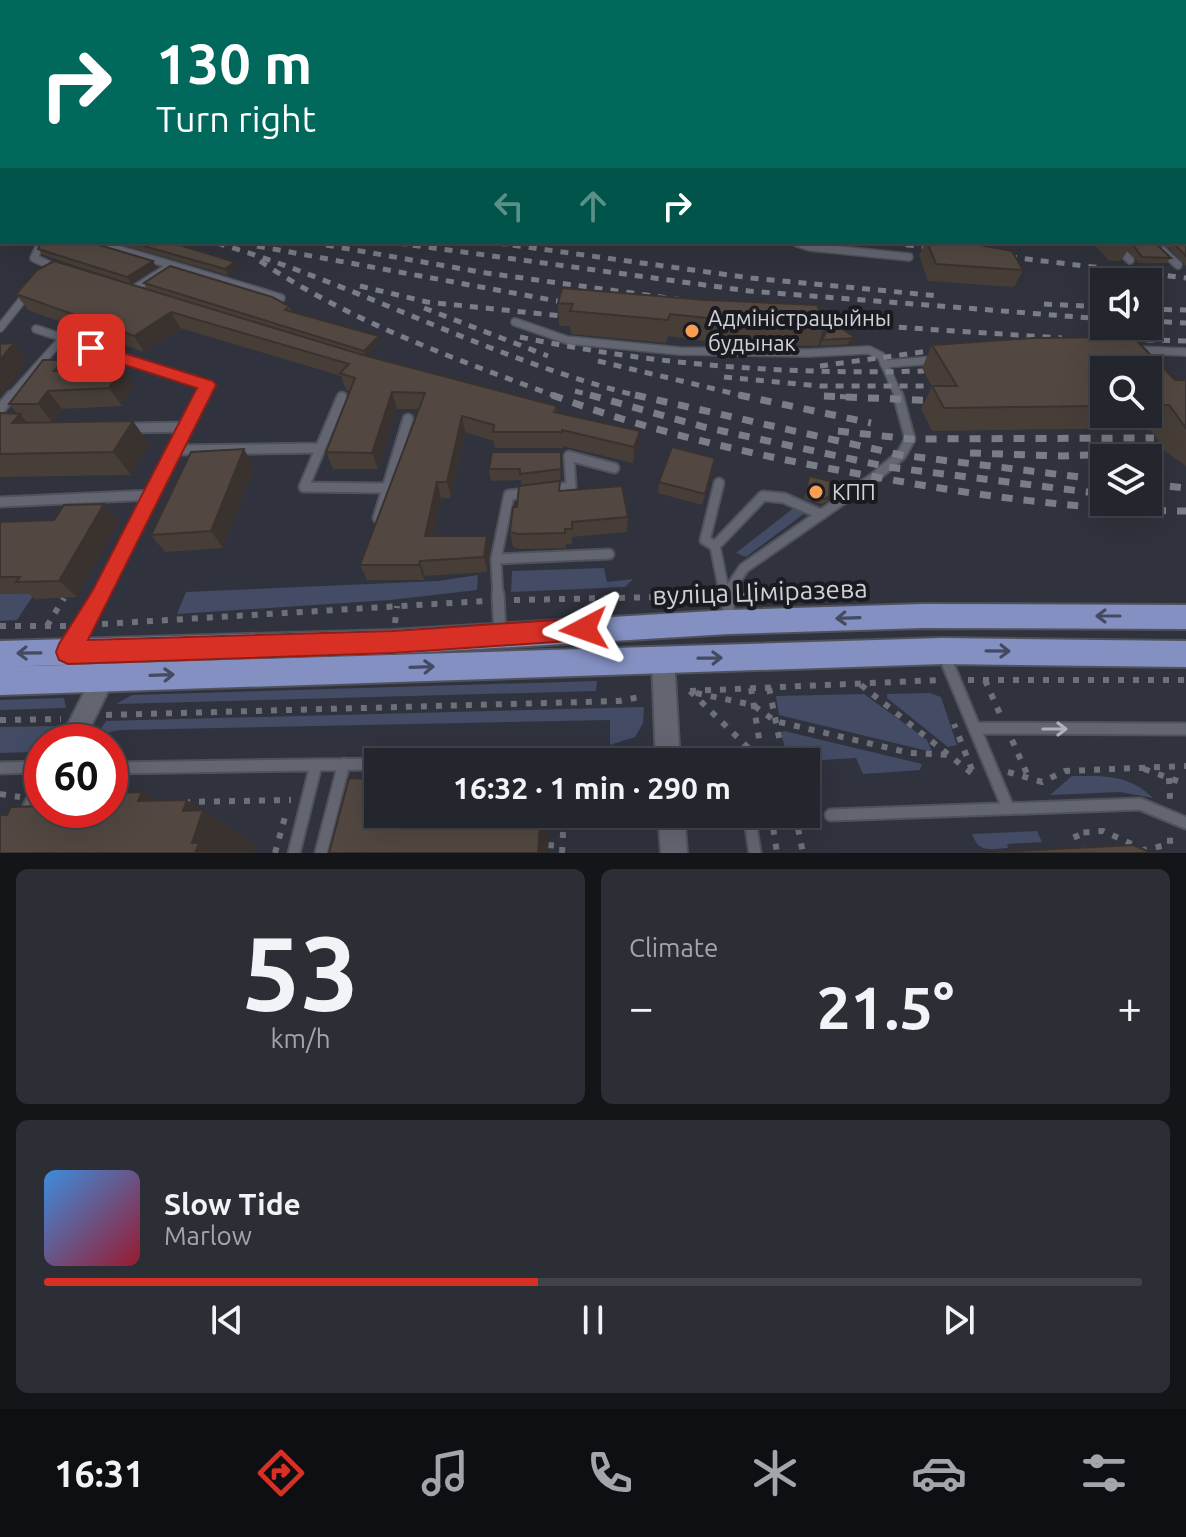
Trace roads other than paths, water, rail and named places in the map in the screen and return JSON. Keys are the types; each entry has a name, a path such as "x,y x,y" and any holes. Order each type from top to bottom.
{"main road":[{"name":"вуліца Ціміразева","path":"0,654 393,642 501,635 727,609 923,616 1186,617"},
{"path":"0,681 942,651 1186,654"}],"street":[{"path":"663,660 667,748"},
{"path":"80,724 104,677"},
{"path":"12,853 25,828"},
{"path":"672,828 674,853"}],"lane":[{"path":"40,244 34,258 63,270"},
{"path":"100,244 281,298"},
{"path":"800,244 909,257"},
{"path":"1113,244 1130,260"},
{"path":"1155,244 1178,265"},
{"path":"39,278 49,265"},
{"path":"131,291 172,265"},
{"path":"117,287 146,295"},
{"path":"0,328 29,291"},
{"path":"515,322 567,340 679,351 808,353 869,350 881,356 900,399 910,439 901,455 744,568 727,609"},
{"path":"36,329 207,385 68,652"},
{"path":"0,409 62,339"},
{"path":"1124,349 1186,352"},
{"path":"884,364 943,359"},
{"path":"342,397 304,487 387,488"},
{"path":"376,525 408,419"},
{"path":"124,428 186,427"},
{"path":"174,450 320,448"},
{"path":"556,456 569,456 614,468"},
{"path":"501,635 496,559 509,495 571,487 569,456"},
{"path":"719,483 705,540 715,546 727,609"},
{"path":"0,502 152,495"},
{"path":"715,546 763,496 784,498 820,514"},
{"path":"496,559 609,554"},
{"path":"942,651 977,728 990,772 1008,808"},
{"path":"977,728 1186,729"},
{"path":"321,853 344,764"},
{"path":"128,768 364,764"},
{"path":"294,853 316,765"},
{"path":"0,768 24,767"},
{"path":"831,815 1140,804 1186,823"},
{"path":"751,828 755,853"}],"railway":[{"path":"220,244 324,280 534,364 639,396"},
{"path":"404,244 749,291 1090,318"},
{"path":"404,244 411,245"},
{"path":"504,244 751,278 940,296"},
{"path":"504,244 511,245"},
{"path":"902,244 945,249"},
{"path":"902,244 908,245"},
{"path":"326,245 486,273 683,300"},
{"path":"257,246 579,305"},
{"path":"993,255 1186,278"},
{"path":"260,261 330,303 404,338 558,397"},
{"path":"360,286 427,302 562,316"},
{"path":"1044,304 1090,306"},
{"path":"424,308 548,356"},
{"path":"1162,309 1186,310"},
{"path":"803,321 1062,338"},
{"path":"1162,322 1186,323"},
{"path":"520,337 620,355 721,366 822,371 924,371"},
{"path":"1150,340 1186,341"},
{"path":"820,366 951,348"},
{"path":"598,361 745,396"},
{"path":"724,377 820,386 932,386"},
{"path":"575,391 597,397"},
{"path":"552,395 629,421 707,442 865,475 1025,500 1105,508 1186,511"},
{"path":"590,395 704,427 888,467 1090,492"},
{"path":"739,395 745,396"},
{"path":"639,396 901,455 1090,478"},
{"path":"639,396 643,397"},
{"path":"745,396 871,423"},
{"path":"851,397 824,396 940,401"},
{"path":"838,431 910,439 1154,438"},
{"path":"970,453 1062,456 1166,452"},
{"path":"1162,485 1186,488"}],"place":[{"name":"Адміністрацыйны будынак","path":"692,331"},
{"name":"КПП","path":"816,492"}]}
